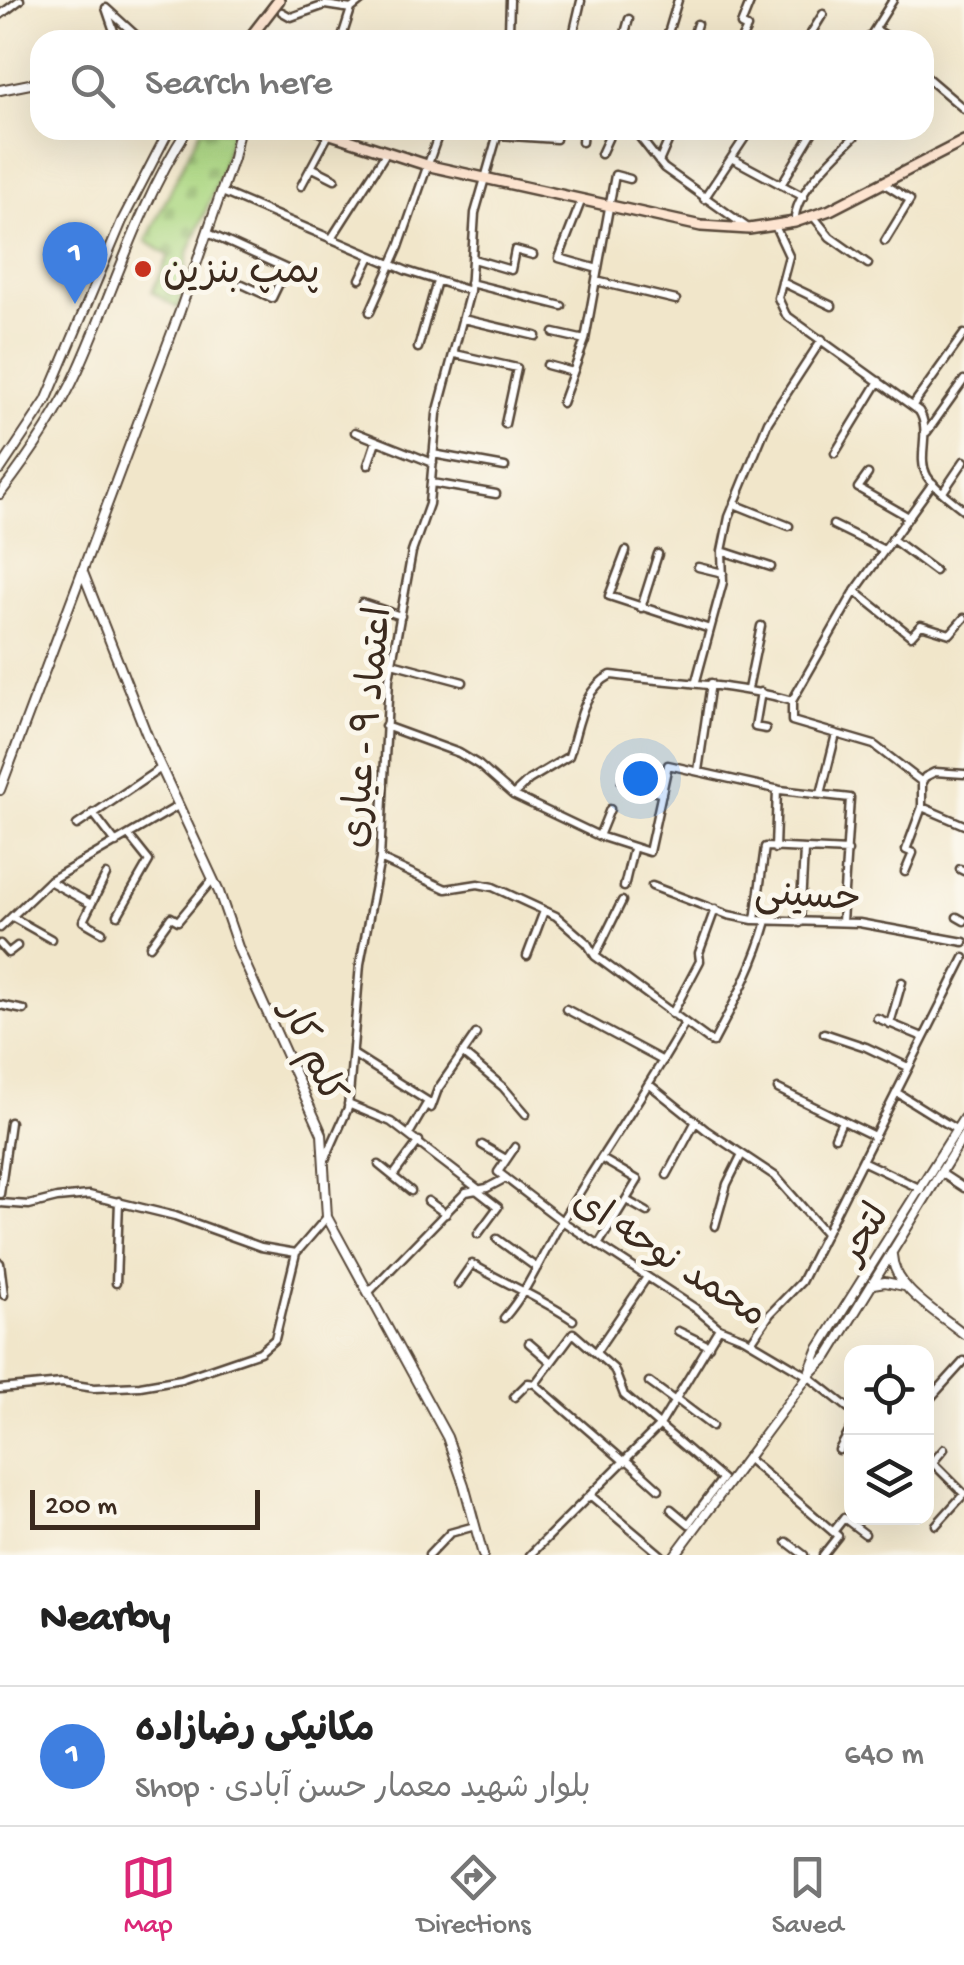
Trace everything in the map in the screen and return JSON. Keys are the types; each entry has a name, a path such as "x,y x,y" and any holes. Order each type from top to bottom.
{"main road":[{"path":"256,30 280,0"},
{"path":"347,140 430,166 701,226 749,229 813,216 964,141"}],"street":[{"path":"0,15 20,0"},
{"path":"344,30 351,8 362,0"},
{"path":"509,30 510,0"},
{"path":"669,30 678,0"},
{"path":"746,30 741,24 750,0"},
{"path":"878,30 875,28 892,0"},
{"path":"574,30 581,1"},
{"path":"105,4 132,30"},
{"path":"105,4 114,30"},
{"path":"282,12 291,17 325,4 351,8"},
{"path":"813,30 823,14"},
{"path":"626,30 629,19"},
{"path":"695,30 697,24"},
{"path":"0,90 30,84"},
{"path":"934,84 964,109"},
{"path":"0,470 46,401 122,221 164,140"},
{"path":"0,494 59,408 78,371 129,243 181,140"},
{"path":"0,790 208,233 236,140"},
{"path":"301,186 321,140"},
{"path":"370,312 392,264 437,140"},
{"name":"اعتماد ۹ - عیاری","path":"322,1165 336,1140 348,1104 360,964 380,858 385,726 392,663 412,552 429,504 438,407 470,287 475,213 496,140"},
{"path":"602,154 608,140"},
{"path":"641,140 659,164 749,229"},
{"path":"659,164 669,140"},
{"path":"704,198 743,140"},
{"path":"781,185 808,140"},
{"path":"795,222 794,212 826,164 836,159 852,140"},
{"path":"331,240 386,154"},
{"path":"732,159 804,197"},
{"path":"311,167 335,179"},
{"path":"562,404 585,340 616,175 630,180"},
{"path":"883,182 910,200 885,240"},
{"path":"222,192 437,281 562,306"},
{"path":"582,199 559,258 598,269"},
{"path":"813,216 830,237 868,264"},
{"path":"775,226 789,256 778,298 786,314 880,380 923,416 924,470 964,510"},
{"path":"208,233 300,275"},
{"path":"472,259 511,270 515,250 533,255"},
{"path":"360,279 371,256"},
{"path":"242,284 272,298 286,269"},
{"path":"418,348 437,281"},
{"path":"596,281 676,300"},
{"path":"782,282 832,306"},
{"path":"463,319 536,336"},
{"path":"554,333 585,340"},
{"path":"913,405 964,334"},
{"path":"696,681 723,573 722,551 734,504 768,422 822,339"},
{"path":"455,354 517,368 504,424"},
{"path":"547,365 574,372"},
{"path":"835,453 880,380"},
{"path":"926,432 964,380"},
{"path":"354,432 433,458 505,467"},
{"path":"368,465 376,441"},
{"path":"943,492 964,461"},
{"path":"868,474 858,488 907,516"},
{"path":"922,782 884,750 792,721 792,701 855,591 933,482"},
{"path":"432,483 496,494"},
{"path":"734,504 789,526"},
{"path":"833,524 884,550"},
{"path":"892,538 935,571"},
{"path":"626,551 608,595 710,629"},
{"path":"722,551 771,567"},
{"path":"640,608 658,554"},
{"path":"698,567 723,573"},
{"name":"کلم کار","path":"82,570 161,768 322,1134 327,1217 446,1437 482,1555"},
{"path":"855,591 910,636 922,625 950,634 964,618"},
{"path":"362,604 401,616"},
{"path":"748,689 761,626"},
{"path":"392,663 463,682"},
{"path":"514,795 569,756 580,713 603,678 610,675 682,684 711,683 792,701"},
{"path":"698,771 711,683"},
{"path":"761,692 755,727 766,729"},
{"path":"385,726 459,753 514,795 599,836 648,852 668,765 778,789 850,798 842,922"},
{"path":"822,794 836,734"},
{"path":"77,825 161,768"},
{"path":"906,872 913,853 906,850 922,807 924,777 935,772 964,774"},
{"path":"622,782 662,794"},
{"path":"775,849 778,789"},
{"path":"0,928 49,881 178,806"},
{"path":"922,807 964,825"},
{"path":"599,836 610,809"},
{"path":"93,813 116,843"},
{"path":"118,915 149,861 130,836"},
{"path":"754,920 765,847 848,851"},
{"path":"624,887 633,849"},
{"path":"800,923 804,851"},
{"path":"380,858 446,889 486,884 556,916 587,943 595,956 713,1043 741,991 767,922"},
{"path":"102,932 82,921 106,875"},
{"path":"150,946 171,917 178,922 213,879"},
{"path":"49,881 92,904"},
{"name":"حسینی","path":"652,886 754,920 842,922 906,929 964,942"},
{"path":"595,956 622,901"},
{"path":"672,1014 700,961 699,953 715,909"},
{"path":"527,956 544,910"},
{"path":"12,917 51,940"},
{"path":"0,944 8,953 16,946"},
{"path":"752,1342 770,1314 801,1282 964,958"},
{"path":"890,1024 902,982"},
{"path":"0,1005 24,1010"},
{"path":"566,1009 663,1061"},
{"path":"877,1018 923,1038"},
{"path":"504,1318 524,1294 562,1221 685,1023"},
{"path":"824,1033 908,1067"},
{"path":"410,1134 426,1106 431,1108 438,1089 476,1034"},
{"path":"462,1052 503,1087 526,1114"},
{"path":"353,1054 432,1104"},
{"path":"650,1084 776,1176 825,1233"},
{"path":"778,1090 874,1136"},
{"path":"896,1092 961,1133"},
{"path":"348,1104 410,1134 472,1190 498,1207 478,1234"},
{"name":"لتحر","path":"675,1555 692,1526 748,1459 808,1376 828,1356 941,1173 961,1133 964,1118"},
{"path":"667,1175 696,1121"},
{"path":"835,1137 842,1121"},
{"path":"0,1194 10,1122"},
{"name":"لتحر","path":"808,1376 818,1350 961,1133"},
{"path":"394,1176 419,1141"},
{"path":"482,1145 506,1159"},
{"path":"368,1294 472,1190 487,1188 506,1178 498,1172 515,1146"},
{"path":"715,1226 727,1184 742,1154"},
{"path":"598,1245 638,1180 602,1159"},
{"path":"862,1160 921,1189"},
{"path":"380,1165 411,1190"},
{"path":"941,1173 964,1188"},
{"name":"محمد نوحه ای","path":"506,1178 718,1328 752,1342 844,1403"},
{"path":"0,1203 29,1205 73,1196 119,1201 261,1247 296,1253"},
{"path":"626,1200 647,1212"},
{"path":"116,1283 119,1201"},
{"path":"428,1201 446,1214"},
{"path":"0,1388 62,1384 94,1388 140,1386 212,1370 260,1352 275,1339 296,1253 327,1217"},
{"path":"497,1239 537,1268"},
{"path":"892,1254 904,1286"},
{"path":"0,1263 4,1295"},
{"path":"458,1284 472,1264 524,1294 540,1298 573,1320"},
{"path":"596,1352 648,1277"},
{"path":"872,1284 892,1282 904,1286 964,1334"},
{"path":"536,1553 660,1425 718,1328"},
{"path":"678,1331 709,1346"},
{"path":"535,1384 573,1333 596,1352 614,1369 624,1394 722,1478 692,1526 672,1509"},
{"path":"529,1343 551,1362"},
{"path":"934,1394 964,1361"},
{"path":"649,1382 712,1426"},
{"path":"514,1397 528,1383 535,1384 659,1488"},
{"path":"839,1450 847,1435"},
{"path":"934,1456 944,1449"},
{"path":"748,1459 836,1534"},
{"path":"934,1463 964,1494 936,1526"},
{"path":"591,1496 658,1554"},
{"path":"823,1555 844,1518 865,1534"},
{"path":"429,1555 450,1533 475,1526"},
{"path":"788,1542 804,1555"}],"green space":[{"path":"195,140 230,140 217,184 188,253 179,309 152,292 169,256 146,241"}],"place":[{"name":"پمپ بنزین","path":"143,269"},
{"name":"مکانیکی رضازاده","path":"75,304"}]}
